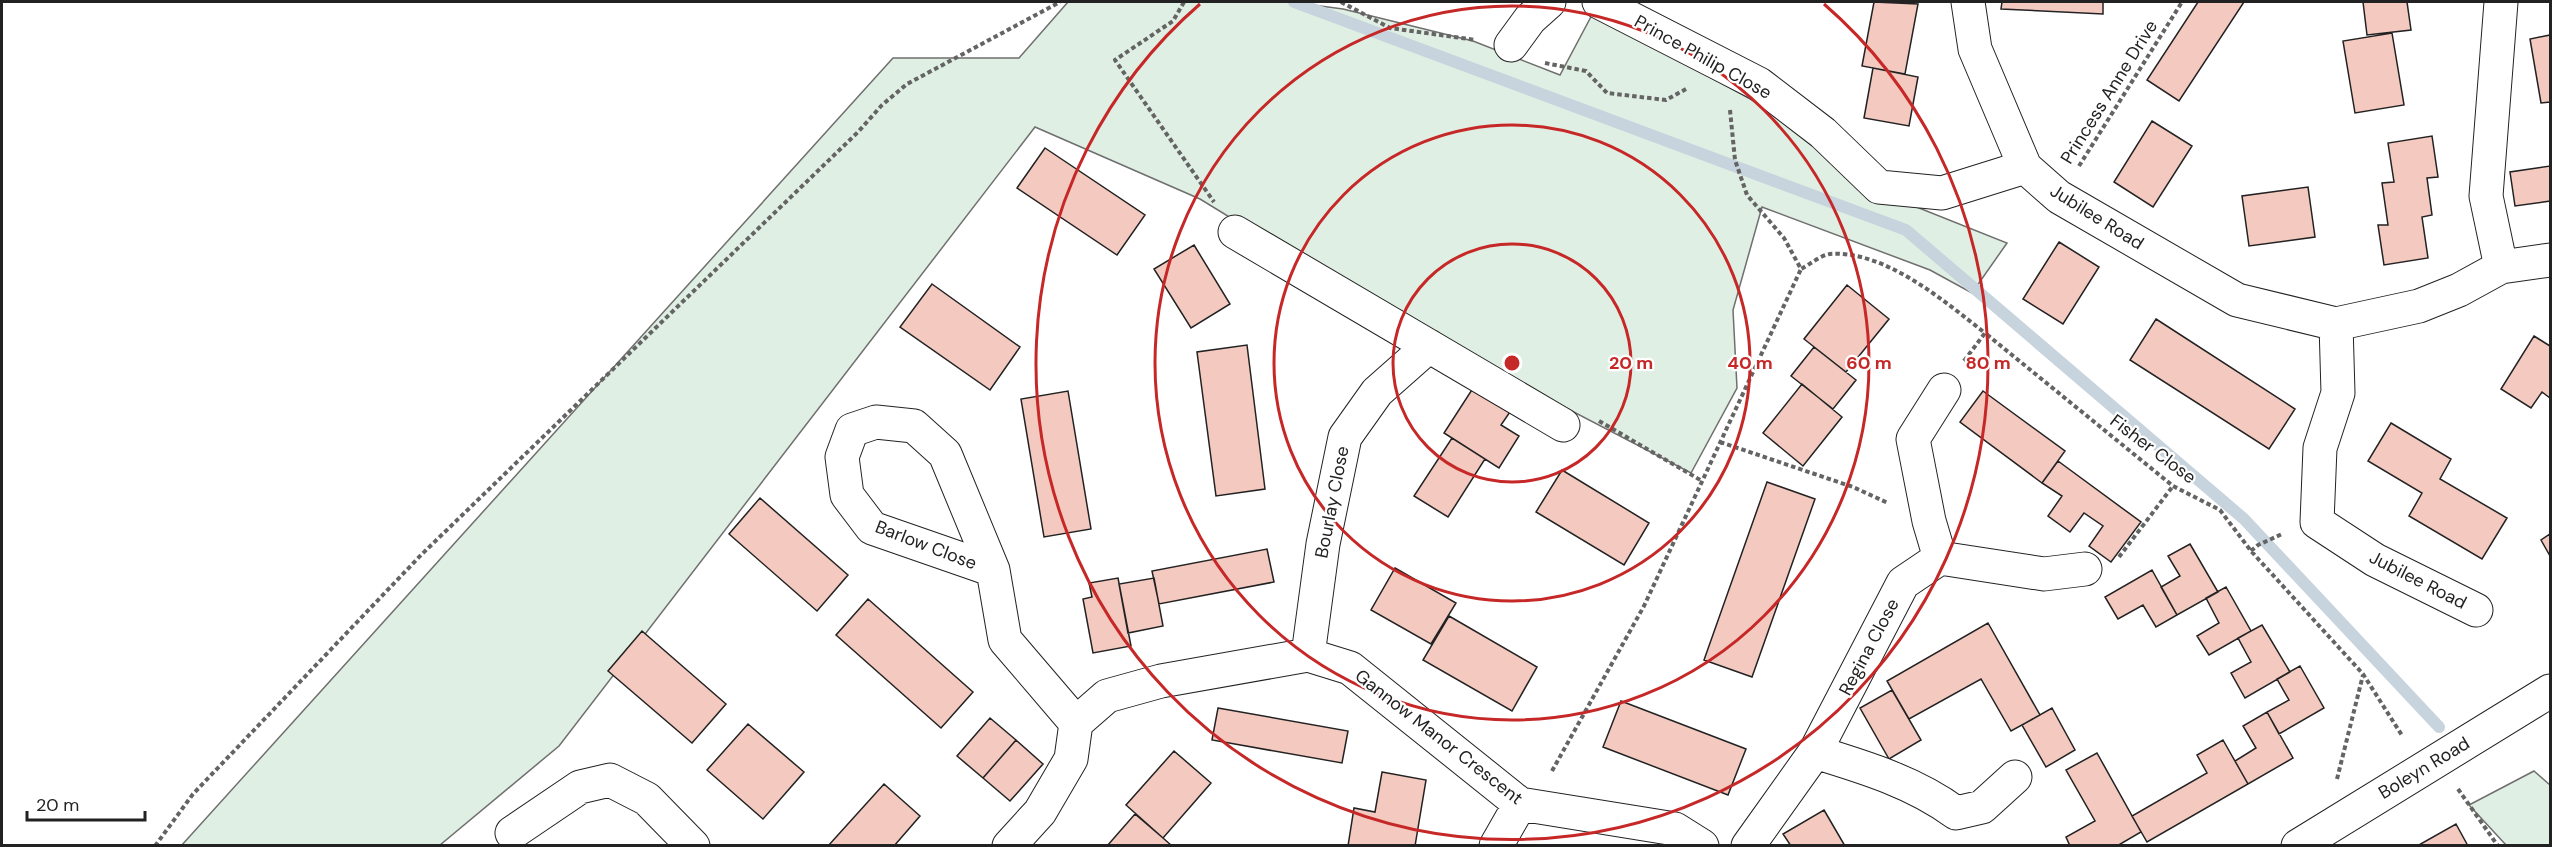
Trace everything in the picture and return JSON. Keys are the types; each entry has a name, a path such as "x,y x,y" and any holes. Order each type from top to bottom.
{"street":[{"path":"1511,45 1530,19 1549,2"},
{"name":"Prince Philip Close","path":"1599,2 1759,84 1823,133 1879,187 1941,193 2025,167"},
{"name":"Jubilee Road","path":"1968,2 1975,49 2025,167 2059,197 2237,300 2336,324 2420,306 2459,290 2501,267 2550,260"},
{"path":"2501,2 2486,196 2501,267"},
{"path":"1235,232 1563,425"},
{"name":"Jubilee Road","path":"2336,324 2338,393 2320,448 2317,522 2375,560 2476,610"},
{"name":"Bourlay Close","path":"1308,655 1323,544 1345,437 1377,392 1429,346"},
{"path":"1944,390 1913,439 1929,521 1940,558 2044,574 2085,569"},
{"name":"Barlow Close","path":"993,570 872,528 847,495 842,458 852,430 876,422 914,426 945,454 993,570 1005,640 1076,723"},
{"name":"Regina Close","path":"1748,846 1815,752 1903,583 1940,558"},
{"name":"Gannow Manor Crescent","path":"1076,723 1107,696 1161,681 1308,655 1350,668 1526,806 1674,829 1702,846"},
{"name":"Boleyn Road","path":"2311,837 2550,692"},
{"path":"1009,846 1040,812 1071,759 1076,723"},
{"path":"1815,752 1870,768 1932,796 1956,813 1982,807 2015,777"},
{"path":"512,832 580,787 610,780 647,799 693,846"},
{"path":"1496,846 1526,806"}],"path":[{"path":"155,846 193,794 421,555 850,140 882,105 907,84 1060,2"},
{"path":"1184,2 1173,21 1115,60 1235,232"},
{"name":"Princess Anne Drive","path":"2059,197 2182,2"},
{"path":"1526,806 1644,606 1801,269 1784,238 1747,195 1735,160 1726,68"},
{"name":"Fisher Close","path":"1801,269 1828,254 1869,259 1925,286 2173,486 2220,510 2251,551 2363,675 2394,725 2430,763 2498,846"},
{"path":"1944,390 1985,333"},
{"path":"1563,425 1601,420 1702,481"},
{"path":"1720,442 1853,488 1929,521"},
{"path":"2085,569 2107,573 2173,486"},
{"path":"2251,551 2258,545 2287,532"},
{"path":"2311,837 2363,675"}],"green space":[{"path":"1068,2 1290,2 1343,9 1473,41 1560,75 1593,13 1754,101 1874,190 2007,243 1972,293 1930,270 1762,207 1733,310 1737,388 1691,473 1401,322 1200,199 1035,127 559,746 440,845 181,846 893,58 1019,58"},
{"path":"2534,771 2550,785 2550,845 2506,845 2469,805"}],"building":[{"path":"1874,2 1918,4 1905,74 1862,66"},
{"path":"2002,2 2103,2 2103,14 2001,9"},
{"path":"2198,2 2244,2 2179,101 2147,80"},
{"path":"2363,2 2407,2 2411,30 2367,35"},
{"path":"2392,33 2404,105 2355,113 2343,41"},
{"path":"2550,35 2550,102 2541,103 2530,39"},
{"path":"1873,68 1918,77 1909,126 1864,118"},
{"path":"2152,121 2192,146 2153,207 2114,182"},
{"path":"2432,136 2438,177 2427,178 2432,215 2422,217 2428,258 2384,265 2378,225 2388,225 2382,183 2394,182 2388,143"},
{"path":"1045,148 1145,215 1117,255 1017,188"},
{"path":"2550,166 2550,201 2515,206 2510,172"},
{"path":"2308,187 2315,237 2249,246 2242,196"},
{"path":"2059,242 2099,267 2063,324 2023,299"},
{"path":"1194,245 1230,304 1191,328 1154,269"},
{"path":"932,284 1020,347 990,390 900,327"},
{"path":"1847,285 1889,319 1846,372 1804,339"},
{"path":"2156,319 2295,409 2269,449 2130,360"},
{"path":"2534,336 2550,346 2550,398 2542,392 2531,408 2501,389"},
{"path":"1247,345 1265,489 1216,496 1197,352"},
{"path":"1814,347 1856,380 1833,409 1791,376"},
{"path":"1802,384 1842,417 1803,466 1763,433"},
{"path":"1475,385 1512,409 1501,425 1519,436 1499,468 1444,433"},
{"path":"1068,391 1091,529 1044,537 1021,399"},
{"path":"1983,391 2065,451 2042,483 1960,422"},
{"path":"2391,423 2451,459 2440,479 2507,518 2482,559 2409,516 2422,493 2368,461"},
{"path":"1452,438 1485,459 1448,517 1414,496"},
{"path":"2058,461 2141,522 2111,562 2089,546 2103,526 2084,513 2070,532 2048,516 2062,496 2042,483"},
{"path":"1562,470 1649,523 1624,565 1536,512"},
{"path":"1767,482 1815,499 1752,677 1704,660"},
{"path":"760,498 848,575 817,611 729,534"},
{"path":"2550,534 2550,556 2541,540"},
{"path":"2190,544 2218,592 2177,615 2161,587 2180,576 2168,556"},
{"path":"1267,549 1274,582 1159,604 1152,571"},
{"path":"1395,568 1456,603 1431,644 1371,610"},
{"path":"2152,570 2177,615 2156,627 2143,605 2118,619 2105,597"},
{"path":"1118,578 1131,646 1093,653 1083,599 1092,597 1089,583"},
{"path":"1154,578 1163,626 1128,633 1119,584"},
{"path":"2226,587 2251,631 2209,655 2197,636 2219,623 2206,598"},
{"path":"868,599 973,692 941,728 836,635"},
{"path":"1449,616 1537,667 1512,711 1423,660"},
{"path":"1988,623 2040,715 2011,731 1981,679 1909,719 1887,681"},
{"path":"2262,625 2290,672 2245,698 2231,673 2251,662 2238,638"},
{"path":"642,631 726,704 692,743 608,671"},
{"path":"2300,666 2324,708 2279,734 2267,712 2289,700 2277,679"},
{"path":"1892,690 1921,740 1889,759 1860,708"},
{"path":"1621,701 1746,749 1728,795 1603,747"},
{"path":"1218,708 1348,731 1342,763 1212,740"},
{"path":"2052,708 2075,750 2046,767 2022,725"},
{"path":"2267,712 2293,758 2248,784 2235,761 2256,748 2243,726"},
{"path":"990,718 1016,740 983,778 957,756"},
{"path":"748,724 804,772 763,819 707,770"},
{"path":"1016,740 1043,764 1010,801 983,778"},
{"path":"2223,740 2248,784 2147,842 2132,816 2207,773 2197,755"},
{"path":"1174,751 1211,783 1163,838 1126,805"},
{"path":"2097,753 2141,832 2117,846 2070,846 2066,837 2095,821 2066,770"},
{"path":"1382,772 1426,780 1415,846 1348,846 1354,808 1375,812"},
{"path":"884,784 920,816 894,846 828,846"},
{"path":"1824,810 1845,846 1791,846 1783,834"},
{"path":"1135,814 1163,838 1172,846 1107,846"},
{"path":"2456,824 2468,846 2417,846"}],"waterway":[{"path":"1294,2 1906,230 2244,519 2439,727"}]}
